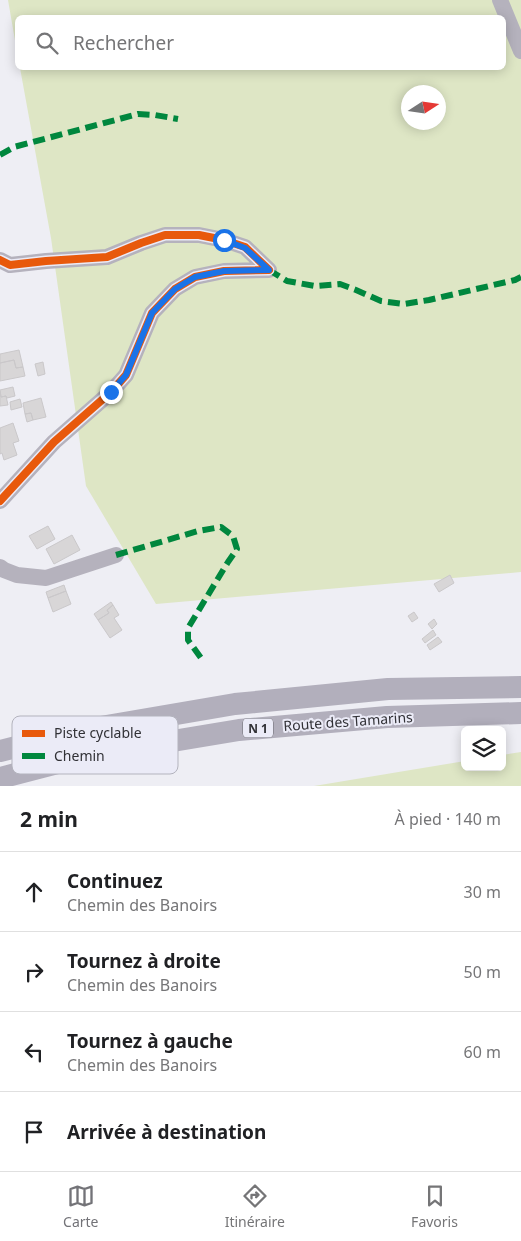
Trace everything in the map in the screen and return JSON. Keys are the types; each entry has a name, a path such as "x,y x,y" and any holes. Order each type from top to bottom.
{"highway":[{"name":"Route des Tamarins","path":"165,716 236,704 388,689 521,687"},
{"name":"Route des Tamarins","path":"178,740 239,730 387,717 521,713"},
{"name":"Route des Tamarins","path":"0,778 15,774"}],"street":[{"path":"500,0 521,51"},
{"path":"0,260 10,265 107,257 165,235 199,235 224,240 245,248 269,270 224,271 195,277 175,289 152,313 126,375 111,392 54,442 0,501"},
{"path":"0,567 17,575 46,578 116,555"}],"green space":[{"path":"8,0 521,0 521,572 156,604 86,486 51,238 20,70 506,70 506,15 15,15 15,40"},
{"path":"521,752 521,786 314,786 461,762 461,771 506,771 506,754"}],"building":[{"path":"19,350 23,367 16,368 14,360 0,363 0,354"},
{"path":"14,360 16,368 23,367 25,376 0,381 0,363"},
{"path":"43,362 45,374 38,376 35,364"},
{"path":"13,387 15,396 1,397 0,390"},
{"path":"0,391 1,397 6,396 8,405 0,406"},
{"path":"41,398 46,417 33,420 31,413 25,414 23,403"},
{"path":"20,399 22,407 11,410 10,402"},
{"path":"31,413 33,420 27,422 25,414"},
{"path":"13,423 19,441 13,443 17,455 4,460 2,453 0,454 0,428"},
{"path":"48,526 55,539 37,549 29,536"},
{"path":"72,535 80,550 54,564 46,549"},
{"path":"450,575 454,583 439,592 434,584"},
{"path":"64,585 66,591 48,598 46,592"},
{"path":"66,591 71,604 53,612 48,598"},
{"path":"111,602 113,605 107,610 109,613 98,620 94,614"},
{"path":"113,605 119,615 114,618 122,630 110,638 98,620 109,613 107,610"},
{"path":"414,612 418,618 412,622 408,616"},
{"path":"434,619 437,624 432,629 428,624"},
{"path":"433,630 436,635 425,643 422,639"},
{"path":"438,637 442,642 430,650 427,645"}],"marked path":[{"path":"0,155 14,147 138,114 178,119"},
{"path":"269,270 287,281 315,286 340,284 381,301 404,304 429,300 521,277"},
{"path":"116,555 198,531 221,527 233,536 237,549 188,628 188,640 201,658"}],"cycle path":[{"path":"0,260 10,265 107,257 165,235 199,235 245,247 269,270 224,271 195,277 175,289 152,313 126,375 111,392 54,442 0,501"}],"route":[{"path":"111,392 126,375 152,313 175,289 195,277 224,271 269,270 245,248 224,240"}]}
